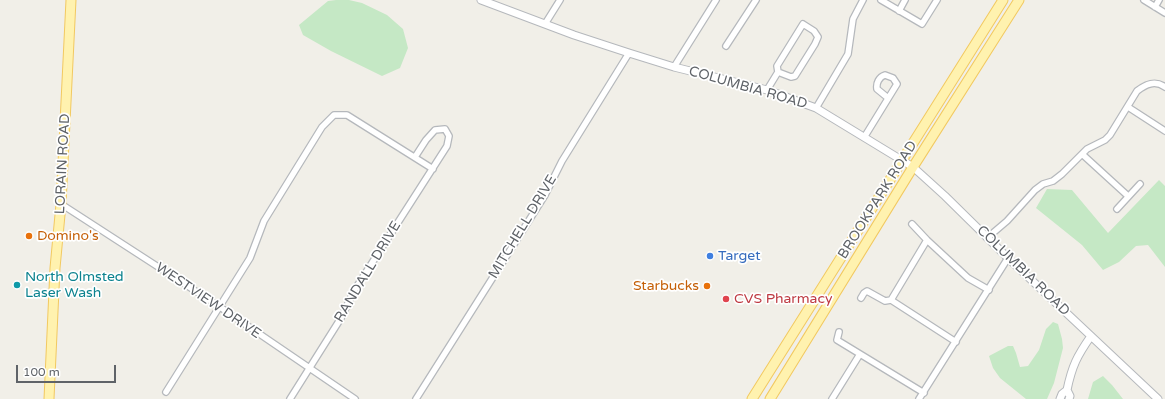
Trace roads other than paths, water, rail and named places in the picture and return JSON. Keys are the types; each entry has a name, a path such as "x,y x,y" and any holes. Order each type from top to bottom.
{"main road":[{"name":"LORAIN ROAD","path":"49,399 55,268 61,204 72,0"},
{"name":"BROOKPARK ROAD","path":"752,399 1003,0"},
{"name":"BROOKPARK ROAD","path":"770,399 913,167 1019,0"}],"street":[{"name":"COLUMBIA ROAD","path":"481,0 629,53 674,67 767,90 816,108 864,136 913,167 1158,399"},
{"path":"545,24 560,0"},
{"path":"674,67 716,0"},
{"path":"726,46 756,0"},
{"path":"816,108 848,54 853,19 863,0"},
{"path":"881,0 922,24 937,0"},
{"path":"899,10 905,0"},
{"path":"1144,0 1165,14"},
{"path":"1155,7 1159,0"},
{"path":"767,90 778,72 777,66 803,24 814,31 818,37 795,76 791,77 778,72"},
{"name":"MITCHELL DRIVE","path":"416,399 545,195 562,161 629,53"},
{"path":"987,238 1007,221 1035,190 1062,174 1087,149 1105,140 1110,135 1137,91 1150,83 1163,85"},
{"path":"864,136 888,98"},
{"path":"1128,107 1165,131"},
{"path":"166,392 250,258 264,221 322,127 334,115 347,115 432,168"},
{"name":"RANDALL DRIVE","path":"290,399 340,318 354,291 447,146 449,136 444,129 435,130 426,140 415,157"},
{"path":"1082,154 1128,196"},
{"path":"1117,209 1140,184"},
{"name":"WESTVIEW DRIVE","path":"61,204 220,308 355,399"},
{"path":"912,224 968,278 989,290"},
{"path":"891,300 927,240"},
{"path":"919,399 1008,258"},
{"path":"861,298 864,292 868,291 885,301 891,300 956,342"},
{"path":"839,332 838,340 924,393"},
{"path":"1060,399 1062,394 1067,390 1072,369 1078,354 1091,336"},
{"path":"832,399 860,354"},
{"path":"1067,390 1070,396 1069,399"}],"place":[{"name":"Domino's","path":"29,236"},
{"name":"Target","path":"710,256"},
{"name":"North Olmsted Laser Wash","path":"17,285"},
{"name":"Starbucks","path":"707,286"},
{"name":"CVS Pharmacy","path":"726,299"}]}
